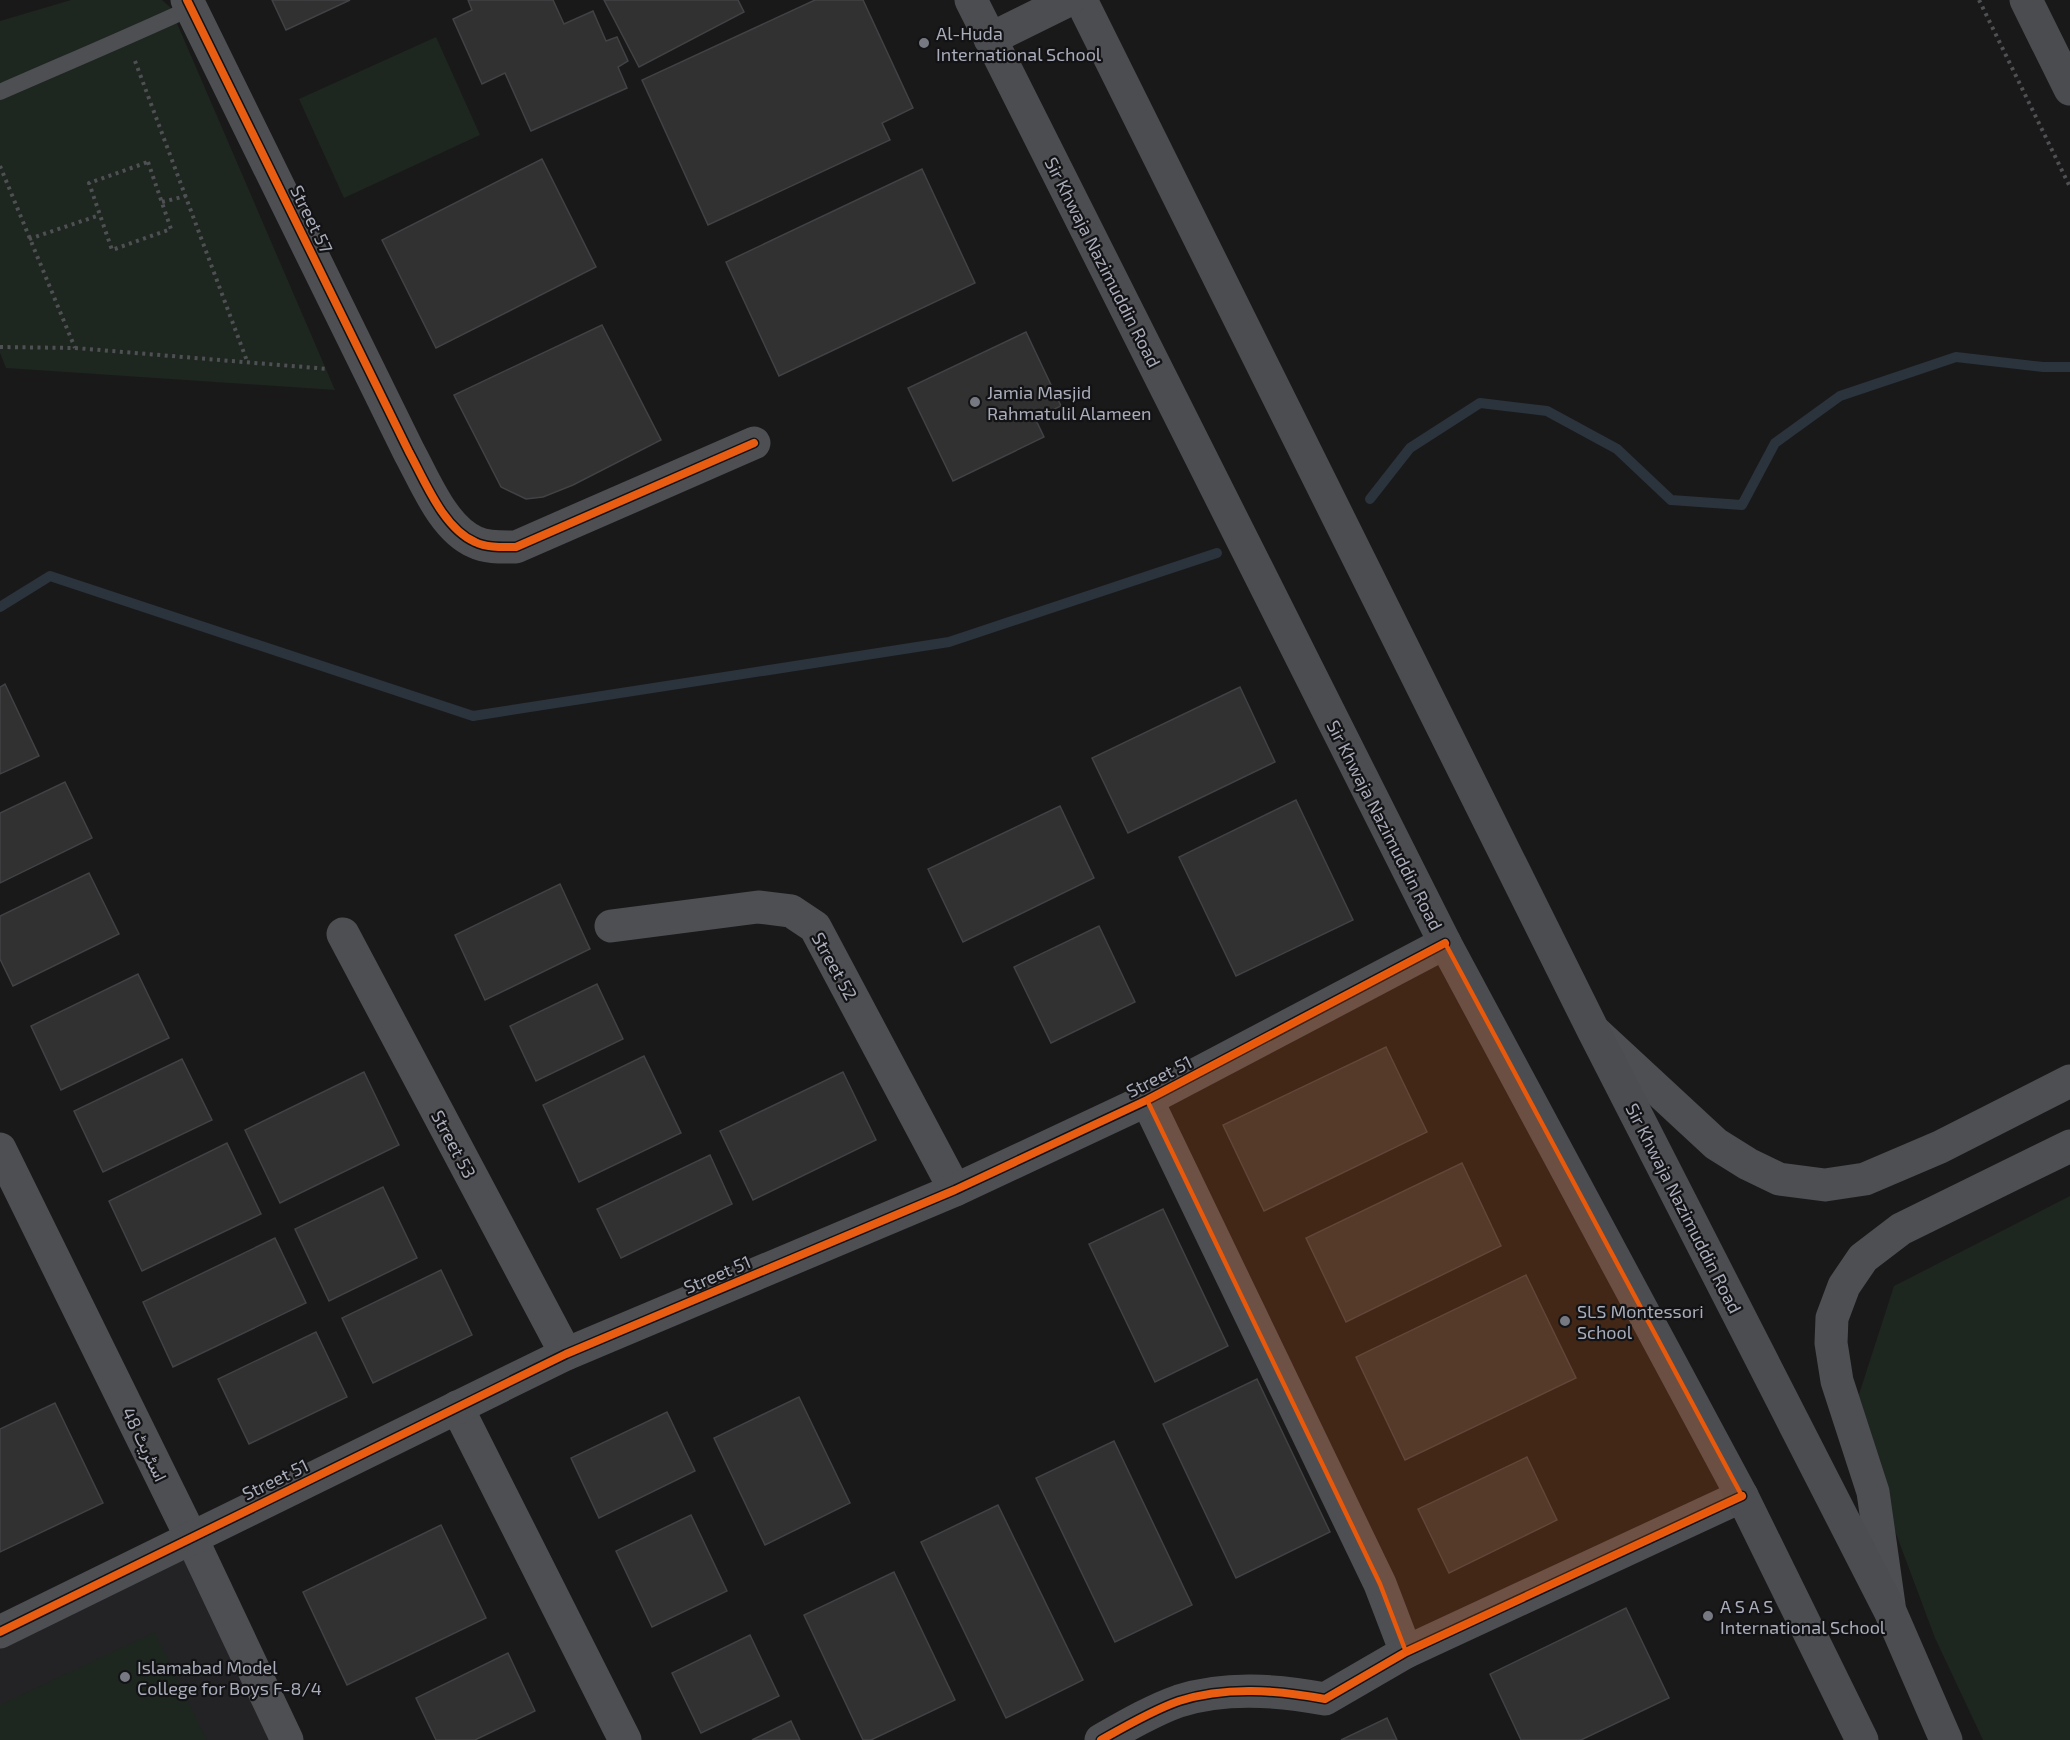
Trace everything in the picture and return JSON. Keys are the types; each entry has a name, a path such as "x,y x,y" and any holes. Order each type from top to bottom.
{"main road":[{"name":"Sir Khwaja Nazimuddin Road","path":"971,0 1445,943 1742,1496 1862,1740"},
{"path":"990,39 1069,0"},
{"name":"Sir Khwaja Nazimuddin Road","path":"1081,0 1593,1030 1890,1611 1946,1740"},
{"path":"2026,0 2070,89"}],"street":[{"name":"Street 57","path":"189,4 409,452 447,520 460,532 475,542 496,547 516,547 754,443"},
{"name":"Street 52","path":"611,926 758,907 791,911 816,927 955,1190"},
{"name":"Street 53","path":"343,934 566,1354"},
{"name":"Street 51","path":"0,1632 566,1354 955,1190 1147,1100 1445,943"},
{"path":"1593,1030 1716,1144 1748,1164 1779,1179 1826,1185 1865,1179 1940,1147 2070,1081"},
{"path":"1147,1100 1380,1584 1406,1652"},
{"path":"1890,1611 1873,1492 1837,1381 1831,1343 1832,1318 1844,1286 1863,1258 1901,1229 2070,1146"},
{"name":"اسٹریٹ 48","path":"0,1149 191,1537 287,1740"},
{"path":"457,1407 625,1740"},
{"path":"1101,1740 1178,1702 1226,1691 1287,1692 1325,1699 1406,1652 1742,1496"}],"lane":[{"path":"0,92 126,38 189,4"}],"path":[{"path":"1979,0 2070,187"},
{"path":"126,38 246,361"},
{"path":"148,162 162,202 171,230 112,250 89,183 148,162"},
{"path":"0,166 75,348"},
{"path":"162,202 186,196"},
{"path":"29,239 100,215"},
{"path":"0,346 75,348 246,361 371,374"}],"highlighted area":[{"path":"1445,943 1742,1496 1406,1652 1380,1584 1147,1100"}],"shaded area":[{"path":"71,0 162,0 170,7 335,390 6,368 0,353 0,21"},
{"path":"436,37 480,135 344,198 299,99"},
{"path":"2070,1196 2070,1740 1983,1740 1935,1638 1852,1416 1894,1286"},
{"name":"Islamabad Model College for Boys F-8/4","path":"179,1529 280,1740 0,1740 0,1614"},
{"path":"155,1632 207,1740 0,1740 0,1705"}],"building":[{"path":"272,0 350,0 286,30"},
{"path":"468,0 553,0 564,24 593,11 606,41 617,37 628,61 618,67 627,88 531,131 505,73 482,84 453,19 472,10"},
{"path":"604,0 738,0 744,12 639,67"},
{"path":"815,0 863,0 913,108 882,123 890,140 708,225 642,80"},
{"path":"542,159 596,267 436,348 382,240"},
{"path":"922,169 975,283 779,376 726,262"},
{"path":"602,325 661,440 573,485 543,497 526,499 501,487 454,395"},
{"path":"1026,332 1061,406 1035,418 1044,437 953,481 908,388"},
{"path":"5,684 39,756 0,774 0,687"},
{"path":"1240,687 1275,762 1128,833 1092,758"},
{"path":"65,782 92,838 0,883 0,813"},
{"path":"1296,800 1353,920 1236,976 1179,857"},
{"path":"1060,806 1094,878 963,942 928,869"},
{"path":"89,873 119,934 13,986 0,959 0,916"},
{"path":"560,884 590,949 485,1000 455,935"},
{"path":"1099,926 1135,1002 1051,1043 1014,967"},
{"path":"138,974 169,1038 61,1090 31,1026"},
{"path":"597,984 623,1039 536,1081 510,1026"},
{"path":"1386,1047 1427,1132 1264,1211 1223,1125"},
{"path":"644,1056 681,1133 579,1182 543,1105"},
{"path":"182,1059 212,1120 103,1172 74,1111"},
{"path":"364,1072 399,1145 280,1203 245,1130"},
{"path":"843,1072 876,1140 753,1200 720,1131"},
{"path":"227,1143 261,1214 142,1271 109,1201"},
{"path":"710,1155 732,1204 621,1258 597,1209"},
{"path":"1462,1163 1501,1246 1346,1322 1306,1238"},
{"path":"383,1187 417,1258 329,1301 295,1229"},
{"path":"1163,1209 1228,1346 1155,1382 1089,1244"},
{"path":"275,1238 306,1303 173,1367 143,1302"},
{"path":"441,1270 472,1335 373,1383 342,1318"},
{"path":"1526,1275 1576,1378 1405,1460 1356,1357"},
{"path":"316,1332 347,1397 249,1444 218,1379"},
{"path":"1257,1379 1330,1532 1236,1578 1163,1424"},
{"path":"799,1397 850,1503 765,1545 714,1438"},
{"path":"55,1403 103,1503 0,1552 0,1429"},
{"path":"667,1412 695,1471 599,1518 571,1458"},
{"path":"1114,1441 1192,1605 1115,1642 1036,1478"},
{"path":"1527,1457 1557,1520 1449,1573 1418,1509"},
{"path":"998,1505 1083,1680 1006,1718 921,1542"},
{"path":"691,1515 727,1591 652,1627 616,1551"},
{"path":"441,1525 486,1618 347,1685 303,1592"},
{"path":"894,1572 955,1700 871,1740 863,1740 804,1615"},
{"path":"1626,1608 1669,1698 1581,1740 1521,1740 1490,1674"},
{"path":"750,1635 779,1696 701,1733 672,1673"},
{"path":"508,1653 535,1711 475,1740 436,1740 416,1698"},
{"path":"1387,1718 1397,1740 1341,1740"},
{"path":"791,1721 800,1740 752,1740"}],"waterway":[{"path":"1370,499 1410,448 1480,403 1547,411 1617,449 1671,500 1742,505 1775,443 1840,396 1956,357 2043,367 2070,367"},
{"path":"0,607 50,576 473,716 949,642 1217,553"}],"cycle path":[{"path":"187,0 409,452 436,503 453,526 464,535 485,545 516,547 754,443"},
{"path":"0,1632 566,1354 955,1190 1147,1100 1445,943"},
{"path":"1101,1740 1159,1709 1197,1696 1252,1691 1289,1693 1325,1699 1406,1652 1742,1496"}],"place":[{"name":"Al-Huda International School","path":"924,43"},
{"name":"Jamia Masjid Rahmatulil Alameen","path":"975,402"},
{"name":"SLS Montessori School","path":"1565,1321"},
{"name":"A S A S International School","path":"1708,1616"},
{"name":"Islamabad Model College for Boys F-8/4","path":"125,1677"}]}
